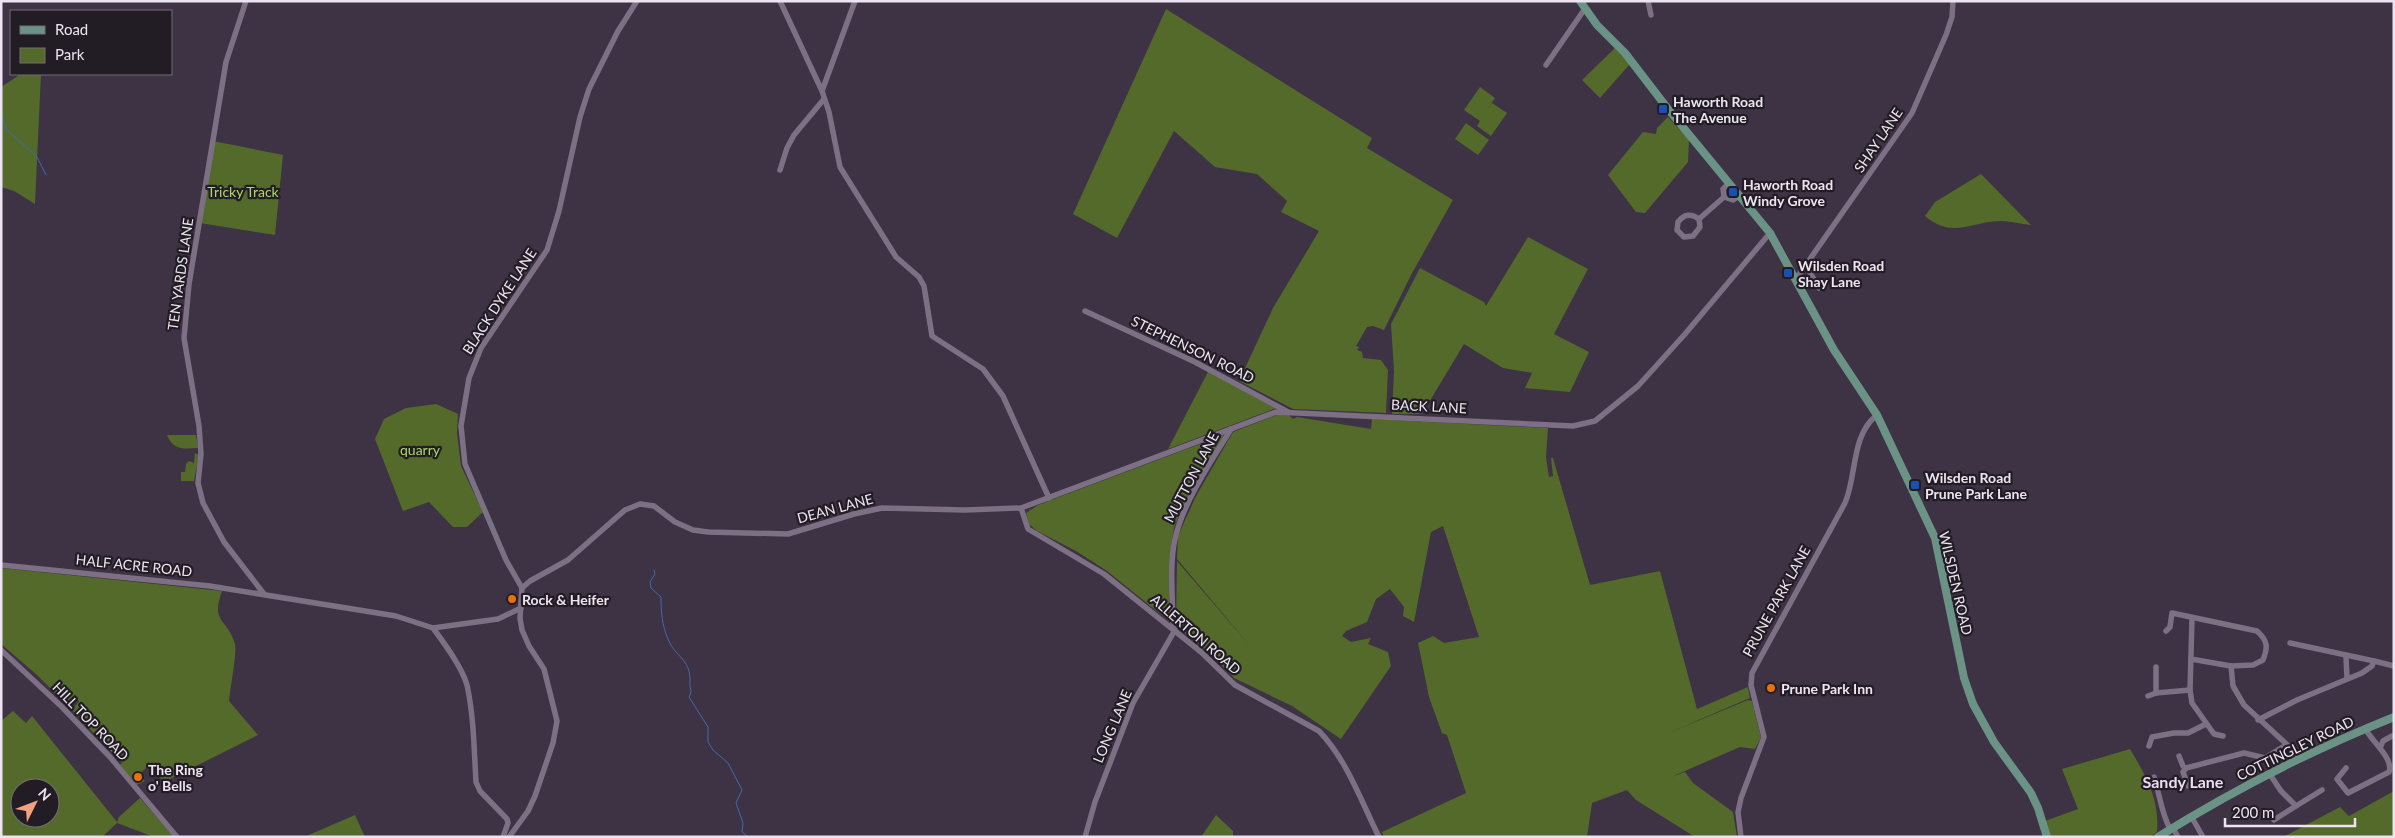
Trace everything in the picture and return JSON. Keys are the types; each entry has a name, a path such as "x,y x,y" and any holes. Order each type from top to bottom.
{"main road":[{"name":"WILSDEN ROAD","path":"1580,1 1584,10 1625,53 1668,109 1770,233 1834,350 1877,415 1935,538 1962,669 1973,704 1994,742 2031,793 2047,837"},
{"name":"COTTINGLEY ROAD","path":"2158,837 2269,773 2394,716"}],"street":[{"name":"TEN YARDS LANE","path":"246,1 226,62 189,284 184,338 199,426 201,454 198,474 199,492 217,532 253,582 264,594"},
{"name":"BLACK DYKE LANE","path":"522,588 506,560 465,464 461,426 468,378 481,348 547,250 559,211 580,117 589,89 614,37 637,1"},
{"path":"780,1 822,91 840,167 896,258 919,276 924,286 932,336 983,369 1003,396 1050,498"},
{"path":"822,91 855,1"},
{"path":"1648,1 1651,15"},
{"name":"SHAY LANE","path":"1796,279 1912,112 1946,35 1952,17 1953,1"},
{"path":"1546,64 1584,10"},
{"path":"780,170 787,148 794,135 824,99"},
{"path":"1724,197 1722,189 1729,183"},
{"path":"1724,197 1733,200 1740,195"},
{"path":"1699,219 1724,197"},
{"path":"1691,215 1699,219 1700,227 1693,236 1684,236 1677,230 1678,222 1683,216 1691,215"},
{"name":"BACK LANE","path":"1021,508 1276,412 1573,426 1590,423 1608,412 1638,386 1686,334 1770,233"},
{"path":"1806,266 1819,288"},
{"name":"STEPHENSON ROAD","path":"1085,311 1195,362 1288,412"},
{"name":"PRUNE PARK LANE","path":"1741,837 1738,812 1741,798 1764,737 1753,696 1752,674 1845,503 1853,478 1859,442 1871,419 1877,415"},
{"name":"MUTTON LANE","path":"1174,629 1174,542 1178,527 1206,470 1231,429"},
{"name":"DEAN LANE","path":"522,588 530,581 568,560 632,506 646,504 662,510 675,522 693,530 788,534 854,514 882,508 965,510 1021,508"},
{"name":"ALLERTON ROAD","path":"1021,508 1028,529 1104,574 1174,629 1235,685 1307,723 1328,740 1344,765 1379,837"},
{"name":"HALF ACRE ROAD","path":"1,565 184,582 396,616 433,628"},
{"path":"247,592 253,582"},
{"path":"508,837 528,811 535,796 553,743 556,721 544,669 522,630 522,588"},
{"path":"503,837 508,823 507,819 480,791 476,782 471,710 466,684 449,651 433,628 498,619 521,608"},
{"path":"2166,630 2170,627 2172,613 2257,631 2266,639 2267,650 2263,660 2253,665 2231,666 2191,659"},
{"path":"2192,618 2190,690 2192,704 2214,734 2223,736"},
{"name":"LONG LANE","path":"1085,837 1094,802 1134,702 1174,629"},
{"path":"2290,643 2394,666"},
{"name":"HILL TOP ROAD","path":"1,650 62,707 110,757 177,837"},
{"path":"2346,656 2345,668 2347,678"},
{"path":"2258,720 2276,710 2367,670 2372,666 2372,661"},
{"path":"2231,666 2233,686 2244,705 2299,758"},
{"path":"2156,693 2156,670 2164,669"},
{"path":"2148,696 2156,693 2190,690"},
{"path":"2150,746 2150,735 2188,733 2206,724"},
{"path":"2331,775 2337,779 2347,795 2389,772 2392,767 2380,748 2373,743 2365,728"},
{"path":"2380,748 2383,741 2392,736"},
{"path":"2186,768 2244,753 2265,758 2286,744"},
{"path":"2179,756 2183,766 2186,768"},
{"path":"2186,768 2184,772 2188,786"},
{"path":"2337,779 2346,768"},
{"path":"2269,773 2284,796 2296,806"},
{"path":"2154,777 2162,813 2178,837"},
{"path":"2274,820 2322,790"},
{"path":"2192,816 2203,837"}],"green space":[{"path":"1166,9 1372,138 1367,148 1453,200 1411,275 1384,330 1373,326 1367,327 1356,346 1359,347 1357,350 1362,352 1363,358 1381,360 1388,370 1386,413 1293,409 1239,381 1273,308 1319,231 1281,212 1287,201 1257,174 1215,167 1174,131 1117,238 1073,214"},
{"path":"1615,48 1630,64 1600,98 1582,80"},
{"path":"19,75 41,75 35,204 14,191 1,187 1,87"},
{"path":"1480,87 1495,98 1487,110 1492,103 1507,113 1491,136 1477,126 1480,121 1464,110"},
{"path":"1668,117 1689,140 1688,162 1645,213 1636,212 1608,175 1643,132 1656,134 1657,128"},
{"path":"1466,123 1489,140 1478,155 1455,139"},
{"name":"Tricky Track","path":"213,141 283,155 275,235 200,223"},
{"path":"1981,174 2031,225 2000,221 1953,228 1944,227 1925,216 1935,202"},
{"path":"1528,237 1588,269 1554,334 1589,352 1570,392 1525,388 1532,373 1503,368 1464,344 1422,414 1392,414 1394,371 1391,324 1420,268 1484,302 1486,306"},
{"path":"1209,370 1279,407 1168,449"},
{"name":"quarry","path":"436,404 458,414 457,433 461,466 483,512 467,527 453,527 429,502 403,511 375,439 384,419 406,408"},
{"path":"1279,414 1289,415 1293,419 1297,417 1371,429 1372,419 1548,428 1546,457 1549,477 1553,476 1551,458 1553,458 1590,585 1660,571 1697,709 1748,687 1750,698 1666,734 1748,700 1752,701 1761,737 1755,749 1740,747 1671,777 1685,772 1693,783 1733,812 1737,837 1695,837 1636,800 1627,790 1592,803 1587,837 1384,837 1382,832 1466,793 1447,735 1442,733 1429,697 1418,643 1433,636 1444,643 1479,637 1443,526 1431,532 1414,622 1403,616 1404,607 1390,589 1376,599 1367,622 1346,631 1342,636 1351,642 1371,638 1368,644 1388,652 1391,666 1341,739 1292,706 1234,678 1211,654 1180,629 1176,623 1177,561 1250,646 1177,559 1178,536 1196,496 1233,432"},
{"path":"167,435 196,435 198,448 179,448 172,444"},
{"path":"1224,435 1180,513 1174,528 1171,547 1169,621 1107,571 1076,551 1037,531 1029,524 1026,513 1038,505"},
{"path":"195,453 199,455 194,481 181,481 181,472 185,472 186,464 189,461 194,463"},
{"path":"1,568 222,591 218,610 219,615 235,644 229,701 258,735 164,782 150,765 139,774 145,781 137,785 120,765 122,763 72,710 79,701 76,698 68,706 37,675 1,644"},
{"path":"13,711 26,723 32,716 117,822 119,817 140,798 174,837 154,837 117,823 102,837 1,837 1,721"},
{"path":"2130,749 2151,789 2156,809 2157,832 2150,837 2050,837 2045,821 2078,809 2062,769"},
{"path":"2394,791 2394,837 2283,837 2340,807 2349,816"},
{"path":"355,815 365,837 304,837"},
{"path":"1216,815 1233,831 1233,837 1201,837"}],"waterway":[{"path":"1,114 6,129 37,157 46,175"},
{"path":"654,570 655,574 650,582 651,588 661,597 664,629 671,645 688,668 691,691 689,697 708,727 708,742 713,750 728,763 742,790 736,803 743,823 742,832 748,837"}],"place":[{"name":"Haworth Road The Avenue","path":"1663,109"},
{"name":"Haworth Road Windy Grove","path":"1733,192"},
{"name":"Wilsden Road Shay Lane","path":"1788,273"},
{"name":"Wilsden Road Prune Park Lane","path":"1915,485"},
{"name":"Rock & Heifer","path":"512,599"},
{"name":"Prune Park Inn","path":"1771,688"},
{"name":"The Ring o' Bells","path":"138,777"}],"district":[{"name":"Sandy Lane","path":"2183,781"}]}
